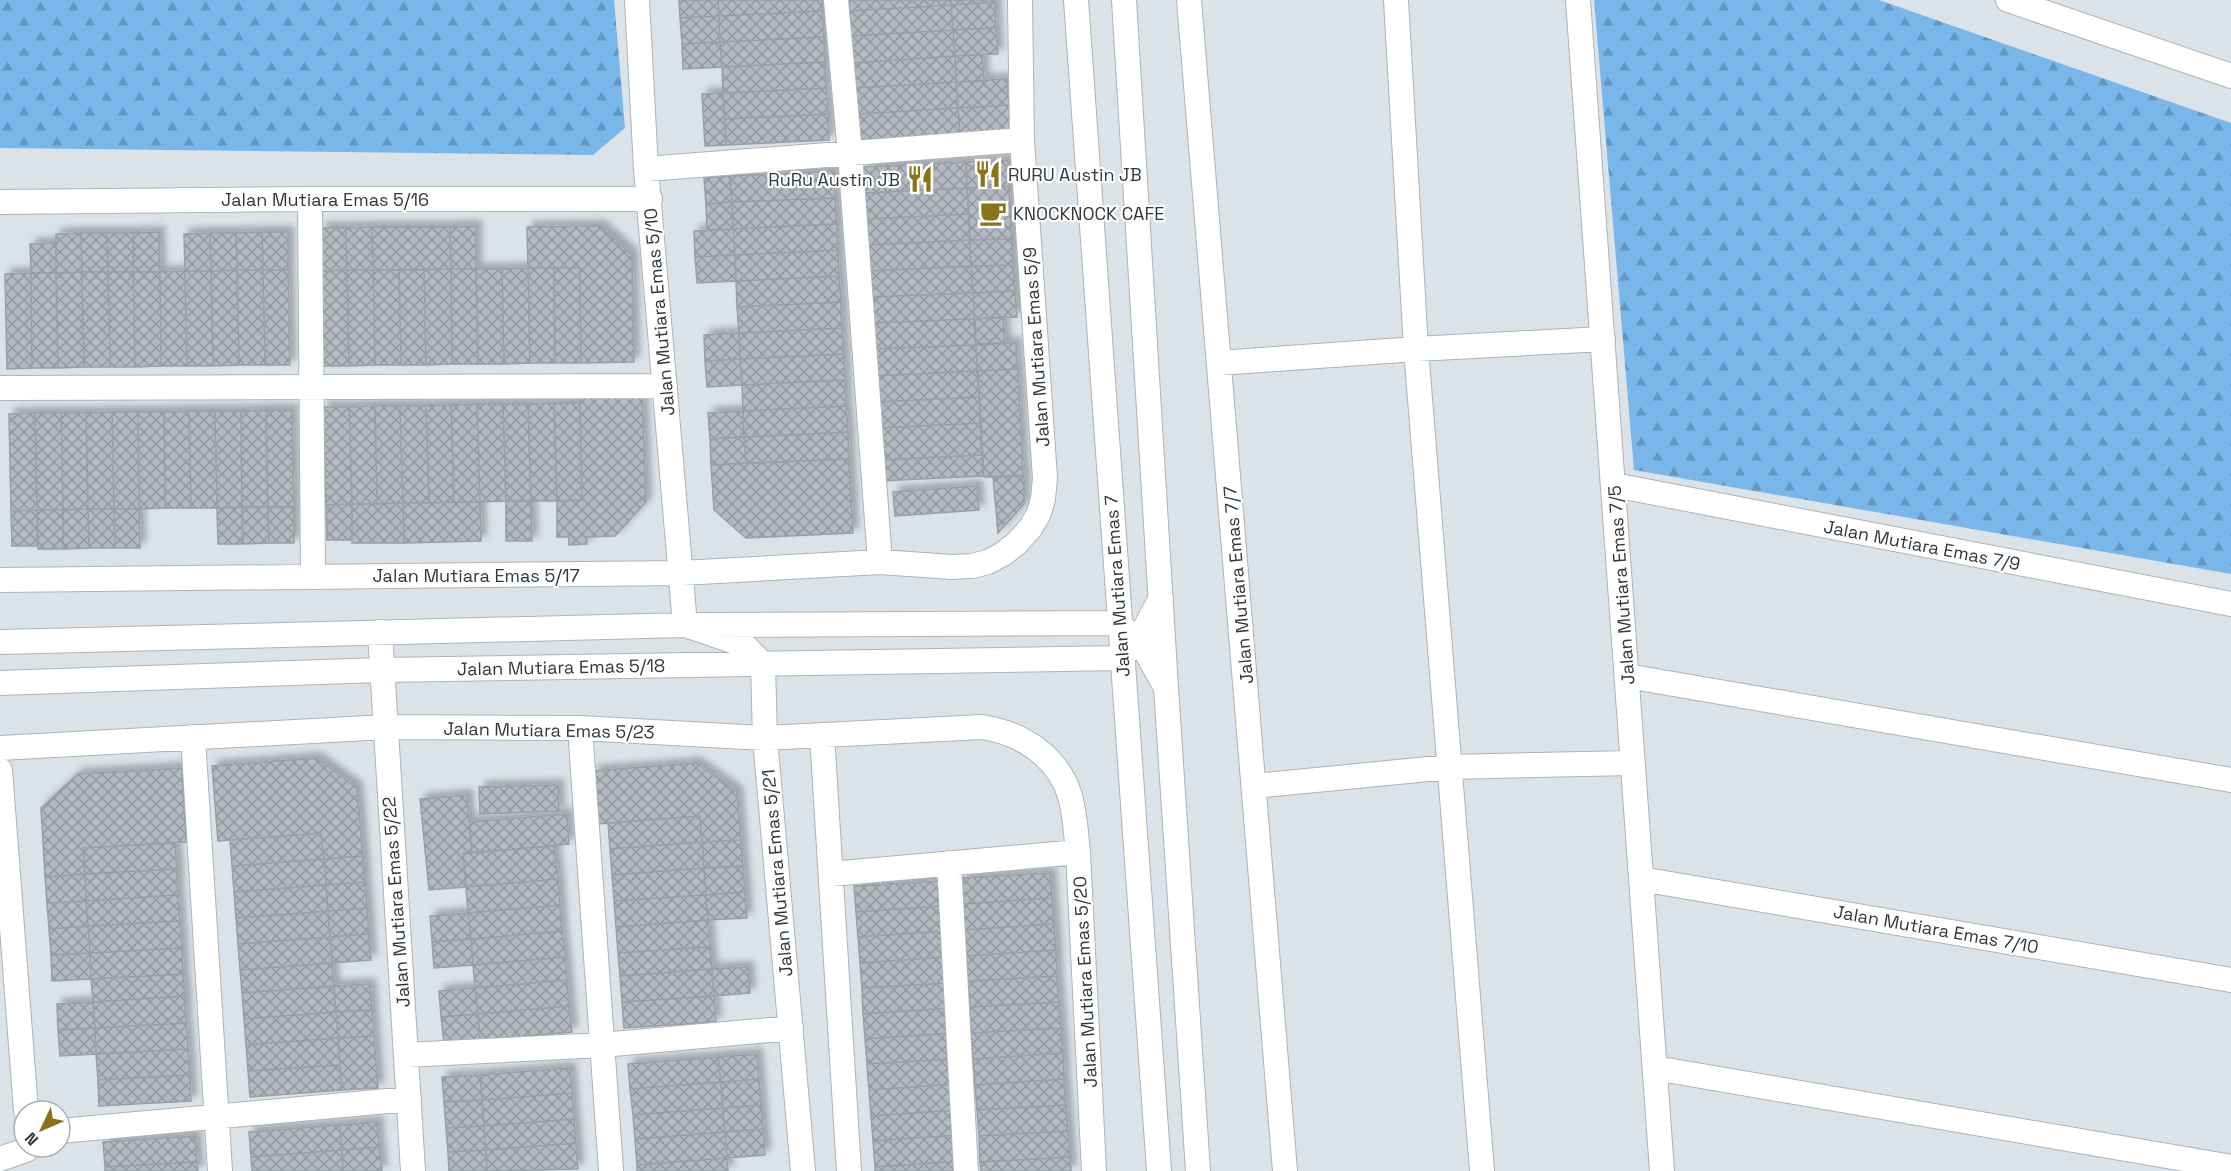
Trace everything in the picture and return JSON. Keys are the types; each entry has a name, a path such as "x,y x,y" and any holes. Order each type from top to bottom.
{"street":[{"name":"Jalan Mutiara Emas 5/10","path":"637,0 646,169 685,625"},
{"path":"836,0 850,153 880,562"},
{"name":"Jalan Mutiara Emas 5/9","path":"952,567 988,562 1010,549 1031,527 1043,499 1046,478 1022,140 1020,0"},
{"name":"Jalan Mutiara Emas 7","path":"1076,0 1126,640 1159,1171"},
{"path":"1124,0 1198,1171"},
{"name":"Jalan Mutiara Emas 7/7","path":"1189,0 1286,1171"},
{"path":"1396,0 1416,349 1482,1171"},
{"name":"Jalan Mutiara Emas 7/5","path":"1578,0 1662,1171"},
{"path":"2008,0 2231,76"},
{"path":"646,169 1022,140"},
{"path":"310,199 313,577"},
{"name":"Jalan Mutiara Emas 5/16","path":"0,202 650,199"},
{"path":"1219,363 1603,339"},
{"path":"0,388 665,386"},
{"name":"Jalan Mutiara Emas 7/9","path":"1614,485 2231,604"},
{"name":"Jalan Mutiara Emas 5/17","path":"0,580 681,573 880,562 952,567"},
{"path":"1126,640 1150,619 1161,598"},
{"path":"685,625 744,645 763,664"},
{"path":"0,642 685,625 1126,640 1153,662 1166,688"},
{"name":"Jalan Mutiara Emas 5/22","path":"380,632 413,1171"},
{"name":"Jalan Mutiara Emas 5/18","path":"0,683 382,670 763,664 1126,640"},
{"name":"Jalan Mutiara Emas 5/21","path":"763,664 765,738 803,1171"},
{"path":"1627,676 2231,780"},
{"name":"Jalan Mutiara Emas 5/23","path":"0,748 386,727 580,728 765,738 982,727 999,730 1028,742 1042,753 1057,771 1069,793"},
{"path":"580,728 611,1171"},
{"path":"822,735 849,1171"},
{"path":"193,737 220,1171"},
{"path":"1254,786 1449,767 1632,763"},
{"path":"0,770 25,1099"},
{"name":"Jalan Mutiara Emas 5/20","path":"1069,793 1078,852 1094,1171"},
{"path":"831,874 1078,852"},
{"path":"949,863 966,1171"},
{"name":"Jalan Mutiara Emas 7/10","path":"1641,879 2231,980"},
{"path":"406,1055 602,1045 791,1028"},
{"path":"1655,1068 2231,1167"},
{"path":"72,1130 409,1100"}],"green space":[{"path":"0,0 614,0 625,128 593,155 0,148"},
{"path":"1594,0 1879,0 2231,123 2231,574 1634,470"}],"building":[{"path":"679,0 718,0 719,16 680,18"},
{"path":"718,0 822,0 822,11 719,16"},
{"path":"849,0 951,0 951,5 850,11"},
{"path":"951,0 994,0 995,2 951,5"},
{"path":"995,2 996,28 953,30 951,5"},
{"path":"951,5 953,30 851,36 850,11"},
{"path":"822,11 824,37 720,42 719,16"},
{"path":"719,16 720,42 682,44 680,18"},
{"path":"996,28 998,54 955,56 953,30"},
{"path":"953,30 955,56 853,63 851,36"},
{"path":"824,37 825,62 722,67 720,42"},
{"path":"720,42 722,67 683,69 682,44"},
{"path":"982,55 984,81 956,82 955,56"},
{"path":"955,56 956,82 855,88 853,63"},
{"path":"825,62 826,88 723,93 722,67"},
{"path":"1007,79 1009,105 958,108 956,82"},
{"path":"956,82 958,108 857,114 855,88"},
{"path":"826,88 828,114 725,119 723,93"},
{"path":"723,93 726,145 705,146 702,94"},
{"path":"1009,105 1010,131 960,134 958,108"},
{"path":"958,108 960,134 858,140 857,114"},
{"path":"828,114 829,140 726,145 725,119"},
{"name":"RURU Austin JB","path":"1008,160 1009,186 967,188 966,162"},
{"path":"966,162 967,188 864,193 863,167"},
{"path":"834,171 835,198 732,202 730,176"},
{"path":"730,176 732,202 706,204 704,178"},
{"path":"1009,186 1012,239 970,240 967,188"},
{"path":"967,188 969,214 865,219 864,193"},
{"path":"835,198 837,224 733,229 732,202"},
{"path":"732,202 733,229 707,230 706,204"},
{"path":"969,214 970,240 867,245 865,219"},
{"path":"837,224 838,250 735,255 733,229"},
{"path":"476,226 476,269 451,269 450,227"},
{"path":"600,226 632,255 634,362 581,363 580,268 528,268 527,227"},
{"path":"372,227 373,270 347,270 346,228"},
{"path":"372,227 450,227 451,269 373,270"},
{"path":"321,228 346,228 347,270 321,271"},
{"path":"733,229 735,255 695,257 694,231"},
{"path":"159,232 160,272 133,272 133,233"},
{"path":"262,232 288,232 288,270 263,270"},
{"path":"262,232 263,270 237,270 236,233"},
{"path":"81,233 107,233 108,272 82,272"},
{"path":"81,233 82,272 56,273 56,234"},
{"path":"107,233 133,233 133,272 108,272"},
{"path":"210,233 236,233 237,270 211,271"},
{"path":"210,233 211,271 185,271 184,234"},
{"path":"1012,239 1013,265 971,266 970,240"},
{"path":"970,240 971,266 868,271 867,245"},
{"path":"56,243 56,273 31,273 30,244"},
{"path":"838,250 839,276 736,281 735,255"},
{"path":"735,255 736,281 697,283 695,257"},
{"path":"1013,265 1015,291 973,293 971,266"},
{"path":"971,266 973,293 869,297 868,271"},
{"path":"528,268 530,363 504,364 502,269"},
{"path":"528,268 554,268 555,363 530,363"},
{"path":"554,268 580,268 581,363 555,363"},
{"path":"451,269 452,364 426,365 424,270"},
{"path":"451,269 476,269 478,364 452,364"},
{"path":"476,269 502,269 504,364 478,364"},
{"path":"237,270 239,365 213,366 211,271"},
{"path":"237,270 263,270 265,365 239,365"},
{"path":"263,270 288,270 290,365 265,365"},
{"path":"347,270 349,366 323,366 321,271"},
{"path":"347,270 373,270 375,365 349,366"},
{"path":"373,270 399,270 401,365 375,365"},
{"path":"399,270 424,270 426,365 401,365"},
{"path":"185,271 187,366 161,366 160,272"},
{"path":"185,271 211,271 213,366 187,366"},
{"path":"82,272 84,367 58,368 56,273"},
{"path":"82,272 108,272 110,367 84,367"},
{"path":"108,272 133,272 135,367 110,367"},
{"path":"133,272 160,272 161,366 135,367"},
{"path":"31,273 32,368 7,369 5,274"},
{"path":"31,273 56,273 58,368 32,368"},
{"path":"839,276 841,302 737,307 736,281"},
{"path":"1015,291 1017,317 974,319 973,293"},
{"path":"973,293 974,319 871,323 869,297"},
{"path":"841,302 842,328 739,333 737,307"},
{"path":"1003,317 1005,343 976,344 975,319"},
{"path":"974,319 976,345 873,349 871,323"},
{"path":"842,328 844,354 740,359 739,333"},
{"path":"739,333 740,359 705,361 704,335"},
{"path":"1016,343 1017,369 977,371 976,345"},
{"path":"976,345 977,371 874,376 873,349"},
{"path":"844,354 845,380 742,385 740,359"},
{"path":"740,359 742,385 707,387 705,361"},
{"path":"1018,369 1023,475 984,477 978,371"},
{"path":"977,371 979,397 875,402 874,376"},
{"path":"845,380 846,406 743,411 742,385"},
{"path":"642,395 646,502 615,536 587,537 587,544 569,545 569,537 557,537 557,501 582,500 580,397"},
{"path":"979,397 980,423 877,428 875,402"},
{"path":"554,403 580,403 582,500 557,501"},
{"path":"554,403 557,501 531,501 528,404"},
{"path":"477,404 503,404 506,501 480,502"},
{"path":"477,404 480,502 454,502 451,405"},
{"path":"503,404 528,404 531,501 506,501"},
{"path":"451,405 454,502 429,503 426,406"},
{"path":"375,406 400,406 403,503 377,504"},
{"path":"375,406 377,504 352,504 349,407"},
{"path":"400,406 426,406 429,503 403,503"},
{"path":"846,406 848,432 744,437 743,411"},
{"path":"323,407 349,407 352,504 326,505"},
{"path":"266,410 292,410 294,507 268,507"},
{"path":"266,410 268,507 242,507 241,411"},
{"path":"189,411 215,411 217,508 191,508"},
{"path":"189,411 191,508 165,508 164,412"},
{"path":"215,411 241,411 242,507 217,508"},
{"path":"743,411 744,437 710,439 708,413"},
{"path":"112,412 138,412 139,509 114,509"},
{"path":"112,412 114,509 88,509 86,413"},
{"path":"138,412 164,412 165,508 139,509"},
{"path":"35,413 61,413 63,510 37,510"},
{"path":"35,413 37,510 11,511 9,414"},
{"path":"61,413 86,413 88,509 63,510"},
{"path":"980,423 982,455 878,460 877,428"},
{"path":"848,432 849,459 746,463 744,437"},
{"path":"744,437 746,463 711,465 710,439"},
{"path":"982,455 983,476 880,481 878,460"},
{"path":"849,459 853,533 746,538 714,510 711,465"},
{"path":"1024,476 1024,504 998,533 993,477"},
{"path":"977,486 979,510 895,516 893,492"},
{"path":"506,501 531,501 532,541 506,541"},
{"path":"480,502 481,541 404,543 403,503"},
{"path":"403,503 404,543 352,543 352,504"},
{"path":"352,504 352,540 327,540 326,505"},
{"path":"242,507 243,544 218,544 217,508"},
{"path":"242,507 268,507 269,543 243,544"},
{"path":"268,507 294,507 294,543 269,543"},
{"path":"88,509 89,548 63,549 63,510"},
{"path":"88,509 114,509 115,548 89,548"},
{"path":"114,509 139,509 140,548 115,548"},
{"path":"37,510 37,546 12,546 11,511"},
{"path":"37,510 63,510 63,549 38,549"},
{"path":"316,758 357,788 363,856 324,859 321,833 218,841 212,766"},
{"path":"696,763 737,792 741,840 702,842 700,816 597,824 593,771"},
{"path":"182,768 186,842 83,848 85,874 45,877 41,808 78,774"},
{"path":"558,785 559,811 480,814 479,787"},
{"path":"467,795 472,853 463,853 466,887 429,890 420,799"},
{"path":"567,814 569,844 472,853 469,822"},
{"path":"700,816 702,842 610,849 608,823"},
{"path":"321,833 324,859 232,866 230,840"},
{"path":"741,840 743,866 704,868 702,842"},
{"path":"702,842 704,868 612,875 610,849"},
{"path":"175,843 177,869 85,874 83,848"},
{"path":"554,846 558,879 466,887 463,853"},
{"path":"363,856 365,882 326,885 324,859"},
{"path":"324,859 326,885 234,892 232,866"},
{"path":"743,866 745,892 706,895 704,868"},
{"path":"704,868 706,895 614,901 612,875"},
{"path":"177,869 178,895 86,901 85,874"},
{"path":"1050,873 1052,898 962,904 961,878"},
{"path":"85,874 86,901 47,903 45,877"},
{"path":"558,879 560,905 468,913 466,887"},
{"path":"940,881 942,906 856,912 854,886"},
{"path":"365,882 367,908 328,911 326,885"},
{"path":"326,885 328,911 236,918 234,892"},
{"path":"745,892 747,918 708,920 706,895"},
{"path":"178,895 180,921 88,926 86,901"},
{"path":"706,895 708,920 616,927 614,901"},
{"path":"1052,898 1054,924 964,930 962,904"},
{"path":"86,901 88,926 49,929 47,903"},
{"path":"560,905 562,931 471,939 468,913"},
{"path":"942,906 944,931 858,937 856,912"},
{"path":"367,908 369,934 330,937 328,911"},
{"path":"328,911 330,937 238,944 236,918"},
{"path":"468,913 471,939 432,942 430,916"},
{"path":"708,920 710,947 618,953 616,927"},
{"path":"180,921 182,948 90,953 88,926"},
{"path":"1054,924 1056,950 966,956 964,930"},
{"path":"88,926 90,953 51,955 49,929"},
{"path":"562,931 565,957 473,965 471,939"},
{"path":"944,931 946,957 860,963 858,937"},
{"path":"369,934 371,960 332,963 330,937"},
{"path":"330,937 332,963 240,970 238,944"},
{"path":"471,939 473,965 434,968 432,942"},
{"path":"710,947 712,969 620,976 618,953"},
{"path":"182,948 183,974 91,979 90,953"},
{"path":"1056,950 1057,976 968,981 966,956"},
{"path":"90,953 91,979 52,981 51,955"},
{"path":"565,957 567,980 475,988 473,965"},
{"path":"946,957 948,983 862,988 860,963"},
{"path":"332,963 334,986 242,993 240,970"},
{"path":"748,967 750,993 714,996 712,969"},
{"path":"712,969 714,996 622,1002 620,976"},
{"path":"183,974 185,996 93,1002 91,979"},
{"path":"1057,976 1059,1002 970,1007 968,981"},
{"path":"567,980 569,1006 478,1014 475,988"},
{"path":"948,983 950,1008 863,1014 862,988"},
{"path":"370,984 372,1010 336,1012 334,986"},
{"path":"334,986 336,1012 244,1019 242,993"},
{"path":"475,988 478,1014 441,1017 439,991"},
{"path":"185,996 186,1023 95,1028 93,1002"},
{"path":"714,996 716,1022 624,1028 622,1002"},
{"path":"93,1002 95,1028 58,1030 57,1004"},
{"path":"1059,1002 1061,1028 971,1033 970,1007"},
{"path":"569,1006 572,1032 480,1040 478,1014"},
{"path":"950,1008 952,1033 865,1039 863,1014"},
{"path":"372,1010 374,1036 338,1038 336,1012"},
{"path":"336,1012 338,1038 246,1045 244,1019"},
{"path":"478,1014 480,1040 444,1043 441,1017"},
{"path":"186,1023 188,1049 96,1054 95,1028"},
{"path":"95,1028 96,1054 60,1056 58,1030"},
{"path":"1061,1028 1063,1053 973,1059 971,1033"},
{"path":"952,1033 954,1059 867,1064 865,1039"},
{"path":"374,1036 378,1088 342,1090 338,1038"},
{"path":"338,1038 340,1065 248,1071 246,1045"},
{"path":"188,1049 190,1075 98,1080 96,1054"},
{"path":"1063,1053 1064,1079 975,1085 973,1059"},
{"path":"757,1054 759,1079 721,1082 718,1057"},
{"path":"718,1057 721,1082 630,1089 628,1064"},
{"path":"954,1059 955,1084 869,1090 867,1064"},
{"path":"340,1065 342,1090 250,1097 248,1071"},
{"path":"570,1068 572,1093 482,1100 480,1075"},
{"path":"190,1075 191,1101 99,1106 98,1080"},
{"path":"480,1075 482,1100 444,1102 442,1077"},
{"path":"759,1079 761,1105 723,1108 721,1082"},
{"path":"1064,1079 1066,1105 977,1110 975,1085"},
{"path":"721,1082 723,1108 633,1115 630,1089"},
{"path":"955,1084 958,1110 871,1116 869,1090"},
{"path":"572,1093 574,1119 484,1126 482,1100"},
{"path":"482,1100 484,1126 446,1128 444,1102"},
{"path":"761,1105 763,1129 725,1132 723,1108"},
{"path":"1066,1105 1068,1131 979,1136 977,1110"},
{"path":"723,1108 725,1132 635,1139 633,1115"},
{"path":"958,1110 959,1135 873,1141 871,1116"},
{"path":"574,1119 576,1143 486,1150 484,1126"},
{"path":"377,1122 379,1147 342,1150 340,1125"},
{"path":"340,1125 342,1150 251,1157 249,1132"},
{"path":"484,1126 486,1150 448,1152 446,1128"},
{"path":"763,1129 765,1155 727,1158 725,1132"},
{"path":"1068,1131 1070,1157 980,1162 979,1136"},
{"path":"725,1132 727,1158 637,1165 635,1139"},
{"path":"959,1135 961,1161 875,1167 873,1141"},
{"path":"195,1136 197,1162 105,1167 103,1142"},
{"path":"576,1143 578,1169 487,1171 486,1150"},
{"path":"379,1147 382,1171 343,1171 342,1150"},
{"path":"342,1150 343,1171 252,1171 251,1157"},
{"path":"486,1150 487,1171 449,1171 448,1152"},
{"path":"1070,1157 1071,1171 981,1171 980,1162"},
{"path":"727,1158 728,1171 637,1171 637,1165"},
{"path":"961,1161 962,1171 875,1171 875,1167"},
{"path":"197,1162 198,1171 105,1171 105,1167"}],"place":[{"name":"RURU Austin JB","path":"988,174"},
{"name":"RuRu Austin JB","path":"920,179"},
{"name":"KNOCKNOCK CAFE","path":"993,213"}]}
